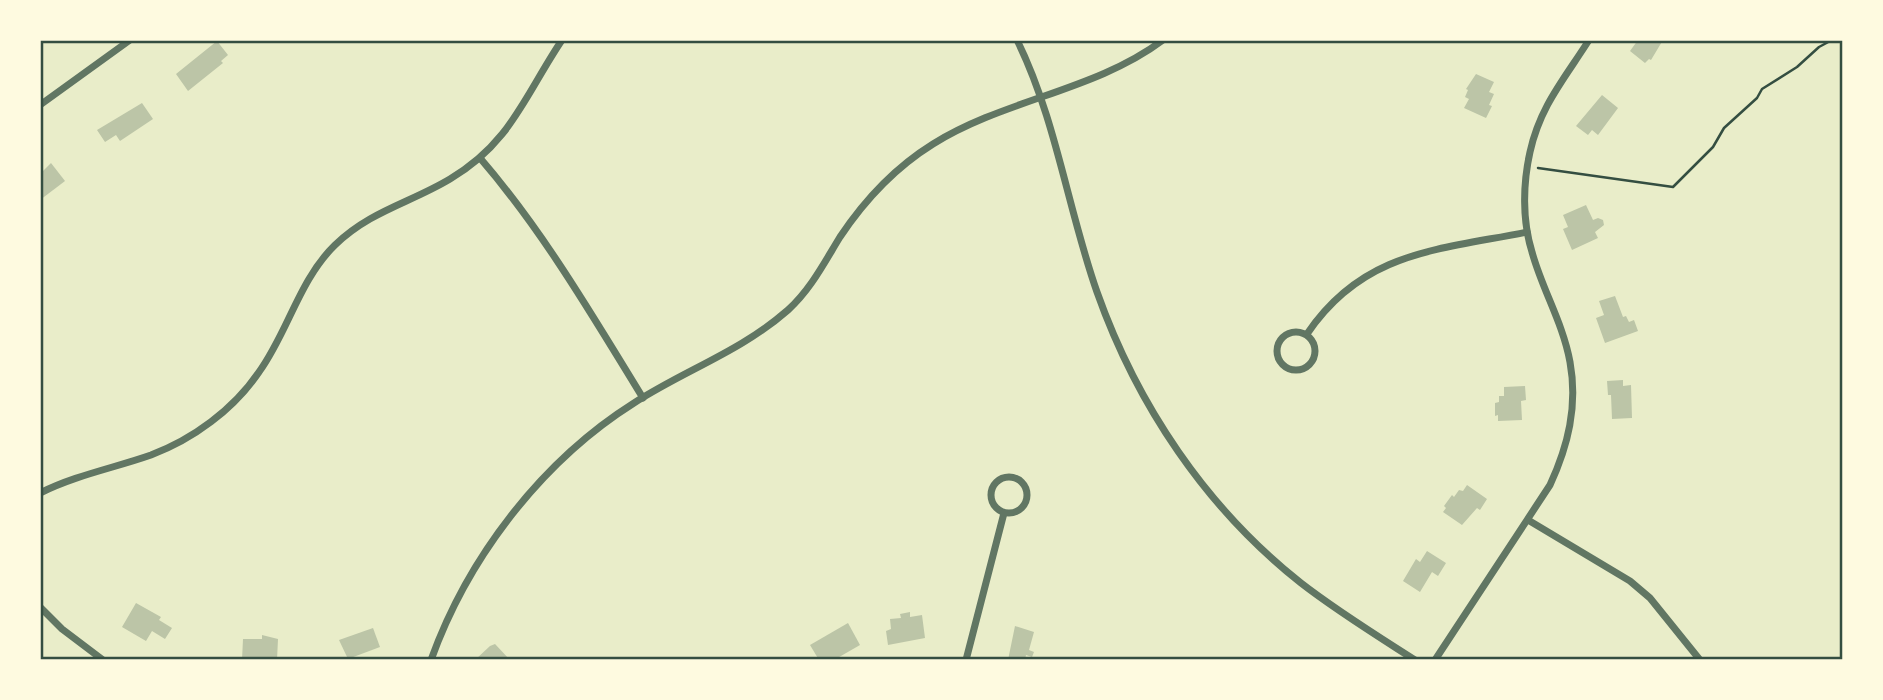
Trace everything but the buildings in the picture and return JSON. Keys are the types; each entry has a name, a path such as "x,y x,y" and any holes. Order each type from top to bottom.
{"street":[{"path":"40,105 131,40"},
{"path":"40,493 82,475 151,455 187,437 221,414 259,373 276,345 304,285 334,246 376,214 427,192 480,158 518,116 562,40"},
{"path":"1017,40 1040,97 1097,291 1122,354 1169,438 1200,482 1258,546 1333,607 1415,660"},
{"path":"432,660 452,610 494,539 522,502 554,468 588,438 643,398 742,345 768,327 791,307 824,265 856,214 903,166 954,132 984,117 1100,76 1129,62 1163,40"},
{"path":"1435,660 1528,520 1562,460 1572,414 1570,362 1564,336 1532,252 1525,208 1528,167 1538,124 1550,97 1589,40"},
{"path":"480,158 515,198 539,232 643,398"},
{"path":"1307,334 1344,290 1363,276 1387,264 1409,256 1527,232"},
{"path":"1292,331 1307,334 1315,344 1316,354 1312,363 1300,370 1284,366 1277,354 1279,341 1292,331"},
{"path":"1003,478 1015,478 1024,485 1028,496 1015,513 1004,513 994,506 992,490 994,484 1003,478"},
{"path":"966,660 1004,513"},
{"path":"1528,520 1630,581 1650,598 1700,660"},
{"path":"40,607 62,629 103,660"}],"path":[{"path":"1528,167 1673,187 1713,147 1724,128 1756,99 1762,89 1832,40"}]}
